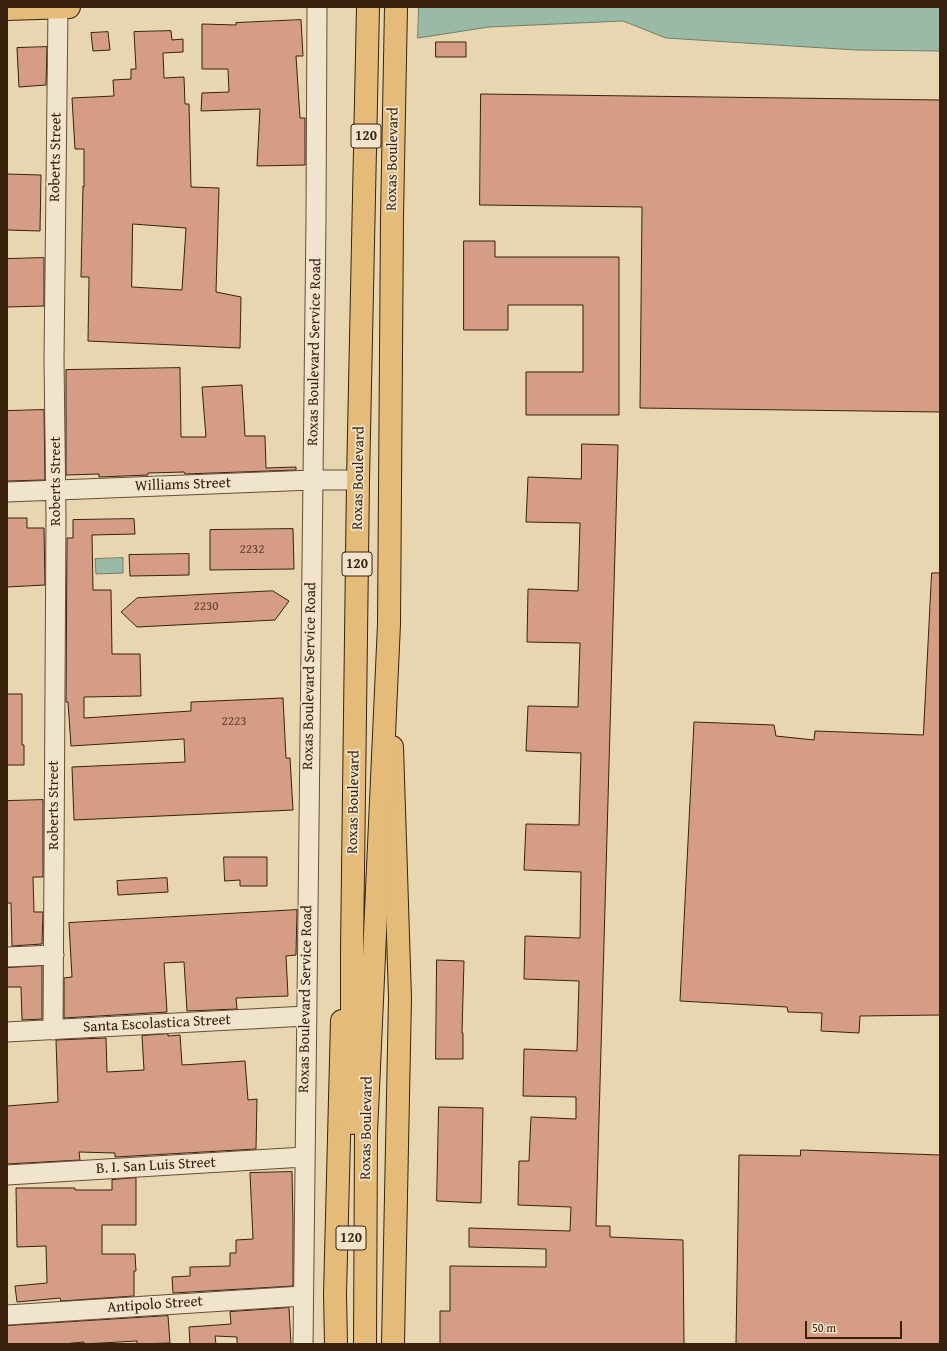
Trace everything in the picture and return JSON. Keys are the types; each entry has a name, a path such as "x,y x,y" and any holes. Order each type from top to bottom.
{"main road":[{"path":"7,9 69,7"},
{"name":"Roxas Boulevard","path":"365,1344 352,949 358,480 368,7"},
{"name":"Roxas Boulevard","path":"393,1344 400,998 389,624 392,218 396,7"},
{"name":"Roxas Boulevard","path":"351,1344 359,1132 389,624"},
{"name":"Roxas Boulevard","path":"336,1344 335,1286 342,1014 352,949"}],"street":[{"name":"Roxas Boulevard Service Road","path":"303,1344 302,1296 316,219 316,7"},
{"name":"Roberts Street","path":"53,1030 56,490 54,359 58,8"},
{"name":"Williams Street","path":"7,492 313,480 358,480"},
{"path":"7,958 54,955"},
{"name":"Santa Escolastica Street","path":"7,1032 306,1016"},
{"name":"B. I. San Luis Street","path":"7,1175 304,1157"},
{"name":"Antipolo Street","path":"7,1315 302,1296"}],"shaded area":[{"path":"419,7 940,7 940,51 856,50 666,38 623,21 489,27 418,38"},
{"path":"123,558 123,573 96,574 95,559"}],"building":[{"path":"301,20 303,56 296,56 300,118 305,118 305,165 257,166 260,109 201,111 202,93 229,92 228,69 202,69 202,24 236,25 236,23"},
{"path":"171,31 172,40 183,39 183,52 163,53 164,78 184,77 185,104 189,104 191,187 219,188 216,292 241,297 240,348 88,341 89,277 81,277 84,149 75,149 72,98 114,96 113,80 131,79 131,69 136,69 134,32","holes":["133,224 186,228 182,290 132,287"]},
{"path":"108,32 110,50 93,51 91,33"},
{"path":"436,42 466,42 466,57 436,57"},
{"path":"47,47 46,85 19,87 17,48"},
{"path":"481,94 940,100 940,412 640,408 642,207 480,205"},
{"path":"7,174 41,175 40,231 7,230"},
{"path":"464,241 495,241 495,257 619,257 619,415 526,415 526,372 583,372 583,305 508,305 508,330 464,330"},
{"path":"44,258 44,306 7,307 7,259"},
{"path":"180,368 181,437 206,437 202,387 242,385 245,436 265,436 266,468 296,467 296,470 185,474 184,472 148,473 148,475 99,477 99,474 66,475 66,370"},
{"path":"44,410 45,480 7,481 7,411"},
{"path":"582,444 618,445 596,1226 610,1226 610,1237 683,1240 684,1344 440,1344 440,1311 450,1311 450,1266 546,1267 546,1249 469,1247 469,1228 570,1231 571,1207 518,1205 519,1161 529,1161 531,1117 576,1119 576,1097 523,1096 524,1049 577,1051 579,981 524,979 525,936 580,938 581,872 524,870 526,824 579,825 581,753 526,751 528,706 578,707 580,643 527,642 528,589 578,591 580,523 526,522 528,477 581,479"},
{"path":"7,518 27,518 27,528 44,528 45,585 7,587"},
{"path":"134,519 135,534 92,535 93,590 111,590 112,654 140,654 141,696 84,697 84,718 191,711 191,702 283,698 286,758 290,758 293,810 74,820 72,767 185,762 184,739 71,746 68,702 66,702 67,538 73,538 73,520"},
{"path":"293,529 294,569 210,570 210,530"},
{"path":"189,554 189,575 130,576 129,555"},
{"path":"932,573 940,573 940,1015 860,1016 859,1033 821,1031 822,1013 788,1012 787,1007 680,1001 694,722 774,725 776,736 814,740 815,731 923,735"},
{"path":"273,591 289,601 275,620 137,627 121,612 137,598"},
{"path":"7,694 22,694 22,745 24,745 24,765 7,765"},
{"path":"43,800 43,877 33,877 34,912 43,912 42,944 12,946 11,903 7,903 7,801"},
{"path":"224,857 267,857 267,886 240,886 240,880 225,881"},
{"path":"167,878 168,892 118,895 117,881"},
{"path":"297,910 296,955 286,956 288,996 236,998 237,1009 187,1011 184,962 164,963 167,1012 64,1018 64,978 72,977 69,923"},
{"path":"437,960 464,961 462,1033 463,1059 436,1059"},
{"path":"42,966 42,1019 22,1020 21,987 7,987 7,968"},
{"path":"168,1034 168,1036 180,1035 182,1065 245,1061 248,1100 257,1099 256,1149 115,1157 115,1153 79,1152 80,1160 7,1164 7,1106 58,1102 56,1040 106,1038 107,1072 144,1070 142,1036"},
{"path":"439,1107 483,1108 481,1203 437,1201"},
{"path":"801,1150 940,1155 940,1344 736,1344 739,1155 800,1156"},
{"path":"292,1172 293,1286 173,1293 172,1277 190,1276 190,1267 230,1266 230,1253 236,1253 236,1240 253,1239 250,1173"},
{"path":"136,1178 136,1225 102,1225 102,1254 135,1254 136,1271 134,1271 134,1296 61,1301 60,1298 17,1302 15,1286 47,1283 46,1246 17,1247 16,1188 75,1188 75,1190 112,1190 112,1180"},
{"path":"289,1308 291,1344 237,1344 237,1337 215,1336 216,1344 190,1344 189,1327 231,1324 230,1312"},
{"path":"168,1316 170,1343 137,1344 137,1341 84,1344 84,1342 63,1344 7,1344 7,1326"}]}
